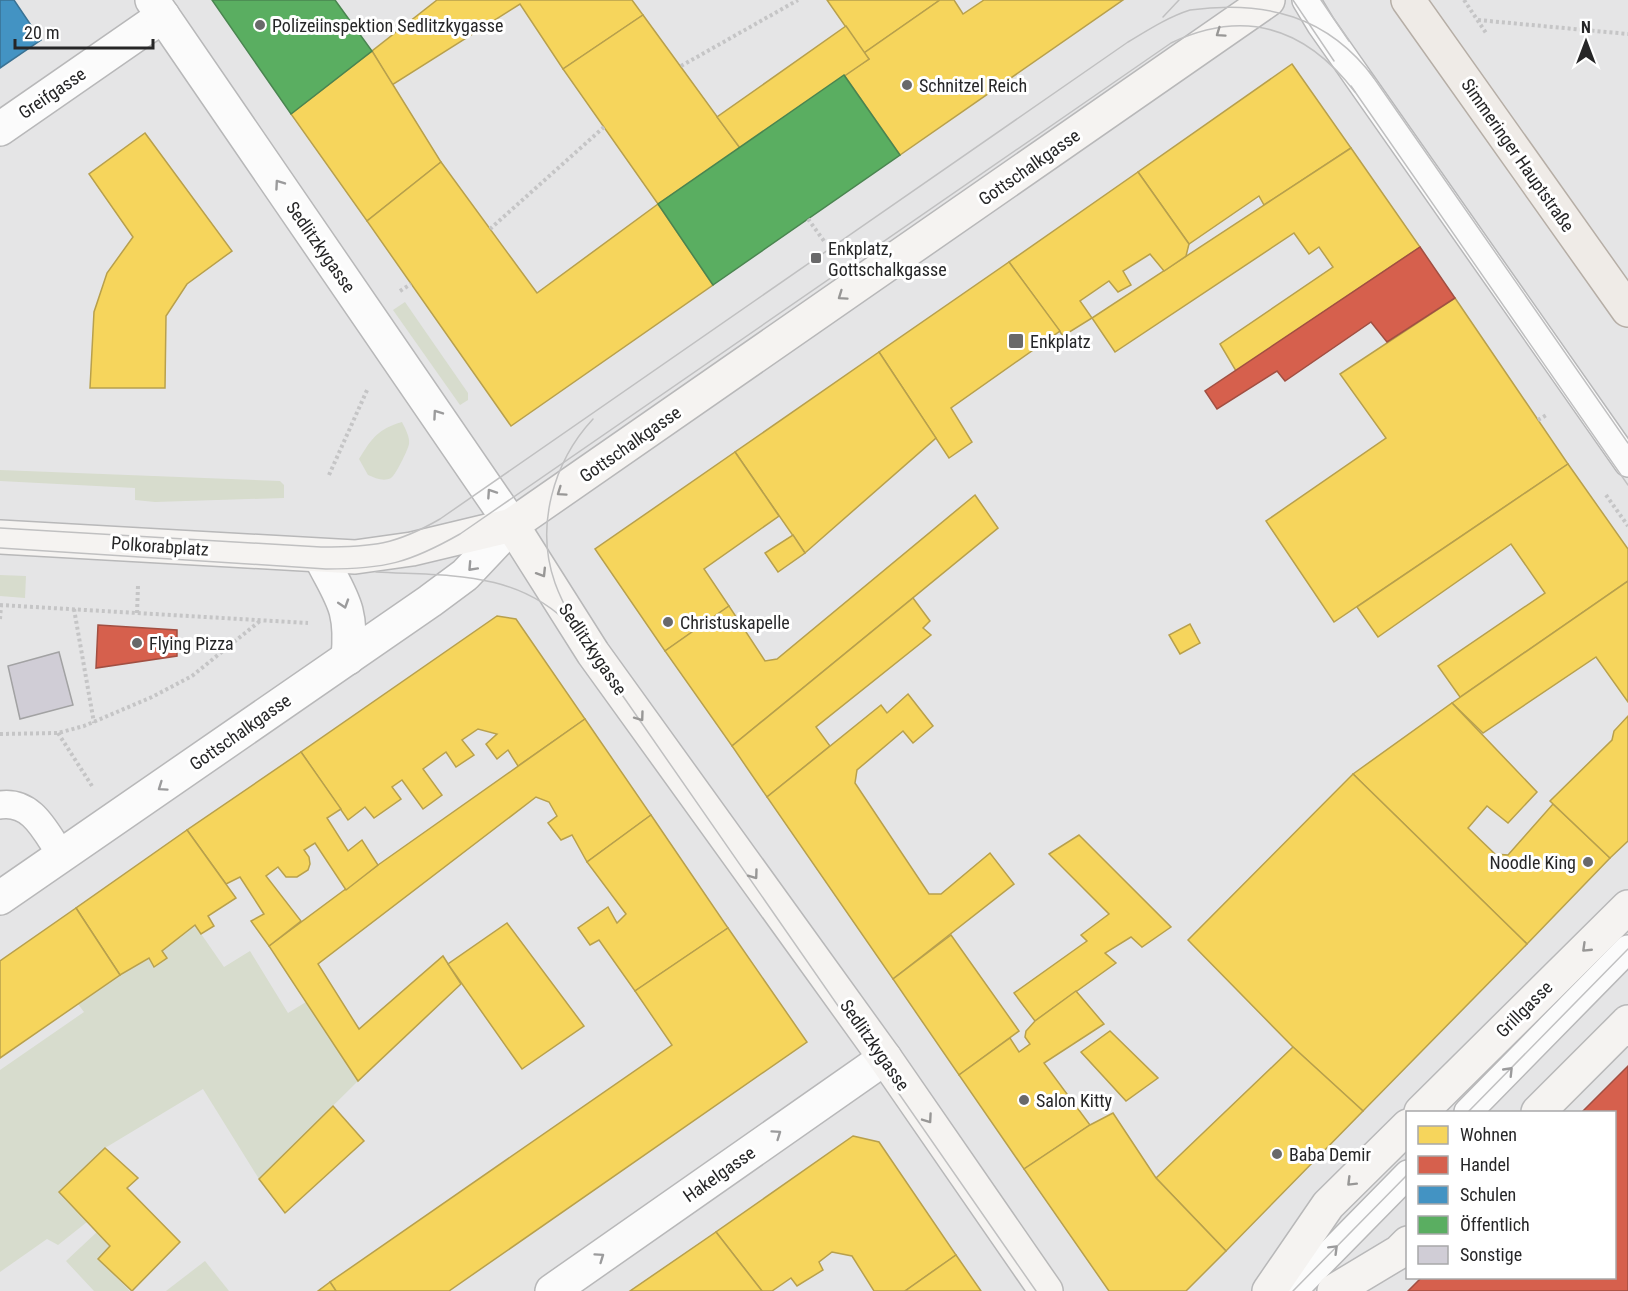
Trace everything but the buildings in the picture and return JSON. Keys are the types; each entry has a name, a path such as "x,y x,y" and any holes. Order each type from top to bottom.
{"main road":[{"name":"Gottschalkgasse","path":"512,525 1268,0"},
{"name":"Simmeringer Hauptstraße","path":"1408,0 1628,310"},
{"name":"Polkorabplatz","path":"0,537 355,557 412,549 512,525"},
{"name":"Sedlitzkygasse","path":"512,525 593,652 885,1058 1046,1291"},
{"name":"Grillgasse","path":"1423,1111 1628,907"},
{"path":"1540,1111 1628,1022"},
{"path":"1269,1291 1328,1205 1406,1127"},
{"path":"1334,1291 1399,1252 1406,1244"}],"street":[{"name":"Sedlitzkygasse","path":"157,8 512,525"},
{"name":"Greifgasse","path":"0,129 157,8"},
{"name":"Gottschalkgasse","path":"0,898 393,628 465,575 512,525"},
{"path":"320,556 347,609 350,627 348,658"},
{"name":"Hakelgasse","path":"552,1291 885,1058"}],"lane":[{"path":"1306,0 1628,464"},
{"path":"0,804 22,806 31,812 62,856"},
{"name":"Grillgasse","path":"1470,1111 1628,949"},
{"path":"1293,1291 1406,1175"}],"path":[{"path":"681,66 798,0"},
{"path":"1478,20 1628,34"},
{"path":"490,229 603,127"},
{"path":"808,219 824,241"},
{"path":"329,475 369,385"},
{"path":"137,613 138,589"},
{"path":"0,619 0,605 318,624"},
{"path":"74,609 94,723"},
{"path":"0,734 58,733 94,723 192,676 260,621"},
{"path":"58,733 114,820"}],"green space":[{"path":"405,302 468,393 468,400 460,405 393,310"},
{"path":"402,422 409,444 395,473 391,478 385,480 368,475 359,459 381,431"},
{"path":"0,470 280,481 284,485 284,498 155,502 135,500 135,488 0,481"},
{"path":"0,575 26,576 25,598 0,596"},
{"path":"195,925 224,967 250,951 288,1013 306,1002 358,1081 259,1179 203,1089 105,1148 59,1191 87,1222 58,1245 47,1239 0,1272 0,1070 84,1012 78,1004 120,975 149,958 154,967 166,958 162,951"},
{"path":"97,1232 110,1246 98,1259 130,1291 94,1291 66,1261"},
{"path":"205,1261 229,1291 166,1291"}],"tram line":[{"path":"1163,17 1179,0"},
{"path":"1293,0 1334,61"},
{"path":"1321,0 1349,41"},
{"path":"0,528 321,547 370,545 396,539 440,519 1128,42 1174,16 1190,10 1244,8 1293,17 1337,40 1374,78"},
{"path":"0,548 326,569 381,566 411,558 460,534 1171,43 1198,32 1224,27 1249,26 1272,30 1295,39 1316,52 1355,92"},
{"path":"1369,71 1628,443"},
{"path":"1351,86 1628,485"},
{"path":"593,419 567,455 558,475 548,518 549,562 567,610 593,653 1036,1291"},
{"path":"376,572 455,576 505,586 529,595 551,608 572,627"},
{"path":"1469,1111 1628,949"},
{"path":"1293,1291 1406,1176"}],"place":[{"name":"Polizeiinspektion Sedlitzkygasse","path":"260,25"},
{"name":"Schnitzel Reich","path":"907,85"},
{"name":"Enkplatz, Gottschalkgasse","path":"816,258"},
{"name":"Enkplatz","path":"1016,341"},
{"name":"Christuskapelle","path":"668,622"},
{"name":"Flying Pizza","path":"137,643"},
{"name":"Noodle King","path":"1588,862"},
{"name":"Salon Kitty","path":"1024,1100"},
{"name":"Baba Demir","path":"1277,1154"}]}
